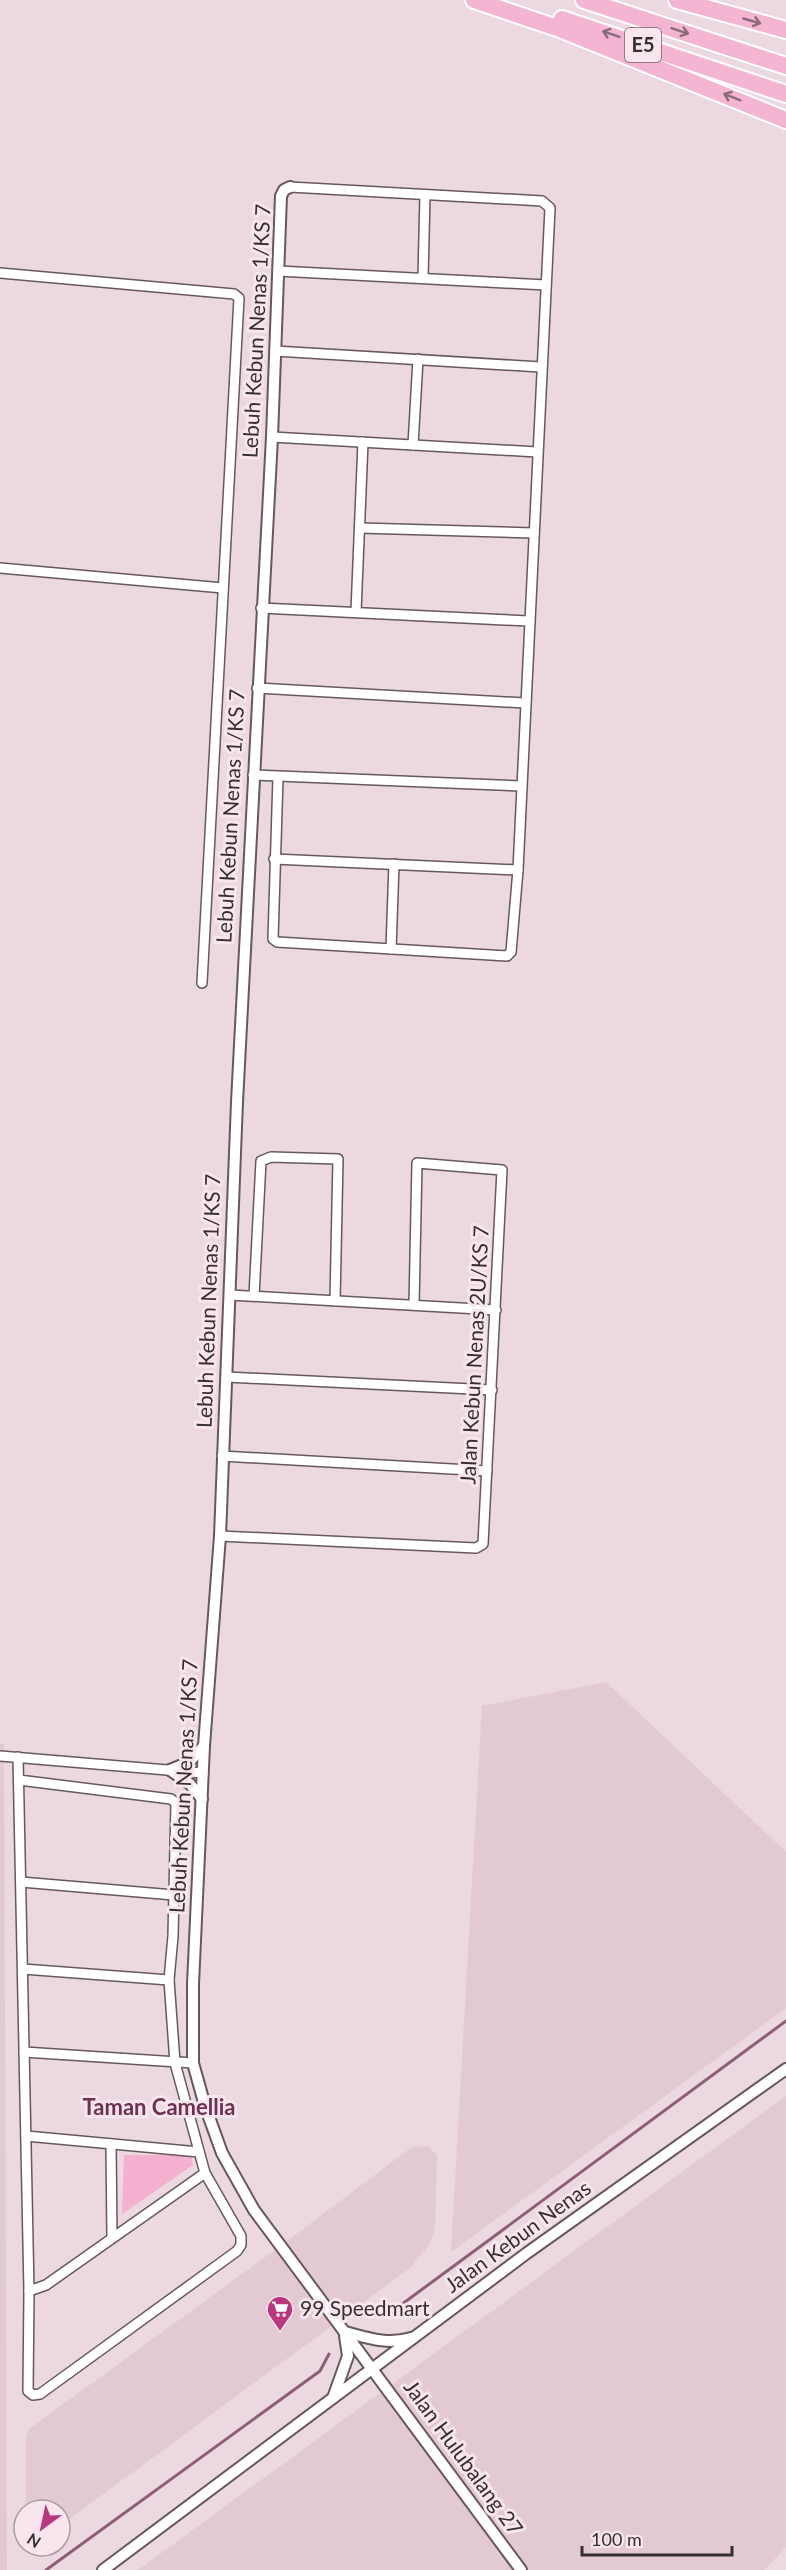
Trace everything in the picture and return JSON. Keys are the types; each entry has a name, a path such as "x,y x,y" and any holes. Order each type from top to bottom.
{"highway":[{"path":"474,0 560,28 786,120"},
{"name":"E5","path":"499,0 594,29 786,94"},
{"name":"E5","path":"584,0 786,66"},
{"path":"677,0 786,30"}],"street":[{"path":"278,777 273,939 277,942 507,956 513,948 518,870 532,533 550,208 542,201 290,187"},
{"name":"Lebuh Kebun Nenas 1/KS 7","path":"290,187 281,196 272,436 257,688 220,1536 204,1746 193,1984 193,2063 214,2135 234,2177 278,2245 373,2369"},
{"path":"423,278 424,195"},
{"path":"278,271 546,285"},
{"path":"0,273 238,296 202,983"},
{"path":"275,351 541,367"},
{"path":"413,445 418,359"},
{"path":"272,436 537,452"},
{"path":"356,612 363,442"},
{"path":"360,528 532,533"},
{"path":"0,568 223,588"},
{"path":"261,608 528,621"},
{"path":"257,688 525,703"},
{"path":"253,775 521,786"},
{"path":"274,859 518,870"},
{"path":"391,949 394,864"},
{"path":"254,1296 260,1163 264,1158 271,1157 338,1159 335,1300"},
{"name":"Jalan Kebun Nenas 2U/KS 7","path":"220,1536 480,1547 483,1544 503,1172 497,1167 417,1163 414,1305"},
{"path":"230,1295 496,1310"},
{"path":"227,1377 492,1390"},
{"path":"222,1456 487,1471"},
{"path":"170,1770 189,1762 204,1746"},
{"path":"0,1756 203,1773"},
{"path":"18,1757 29,2291 28,2391 33,2395 40,2394 237,2251 241,2245 241,2236 206,2173 175,2063 169,1980 176,1803 171,1799 19,1780"},
{"path":"170,1770 190,1784 202,1799"},
{"path":"21,1882 174,1895"},
{"path":"23,1969 169,1980"},
{"path":"24,2052 193,2063"},
{"name":"Jalan Kebun Nenas","path":"103,2570 598,2201 786,2069"},
{"path":"26,2136 199,2152"},
{"path":"111,2144 112,2237"},
{"path":"29,2291 46,2285 206,2173"},
{"path":"333,2399 348,2356 348,2337 377,2341 401,2341 417,2336"},
{"name":"Jalan Hulubalang 27","path":"373,2369 521,2570"}],"shaded area":[{"path":"606,1682 786,1852 786,2008 451,2252 482,1706"},
{"path":"0,1743 4,1744 7,2570 0,2570"},
{"path":"786,2096 786,2547 764,2570 138,2570"},
{"path":"428,2146 437,2155 435,2229 429,2245 410,2268 72,2517 72,2498 26,2498 26,2437 29,2429 412,2147"},
{"path":"124,2155 191,2155 193,2165 122,2214"}],"waterway":[{"path":"379,2314 390,2313 786,2021"},
{"path":"46,2570 320,2371 329,2354"}],"place":[{"name":"99 Speedmart","path":"280,2332"}],"district":[{"name":"Taman Camellia","path":"159,2107"}]}
